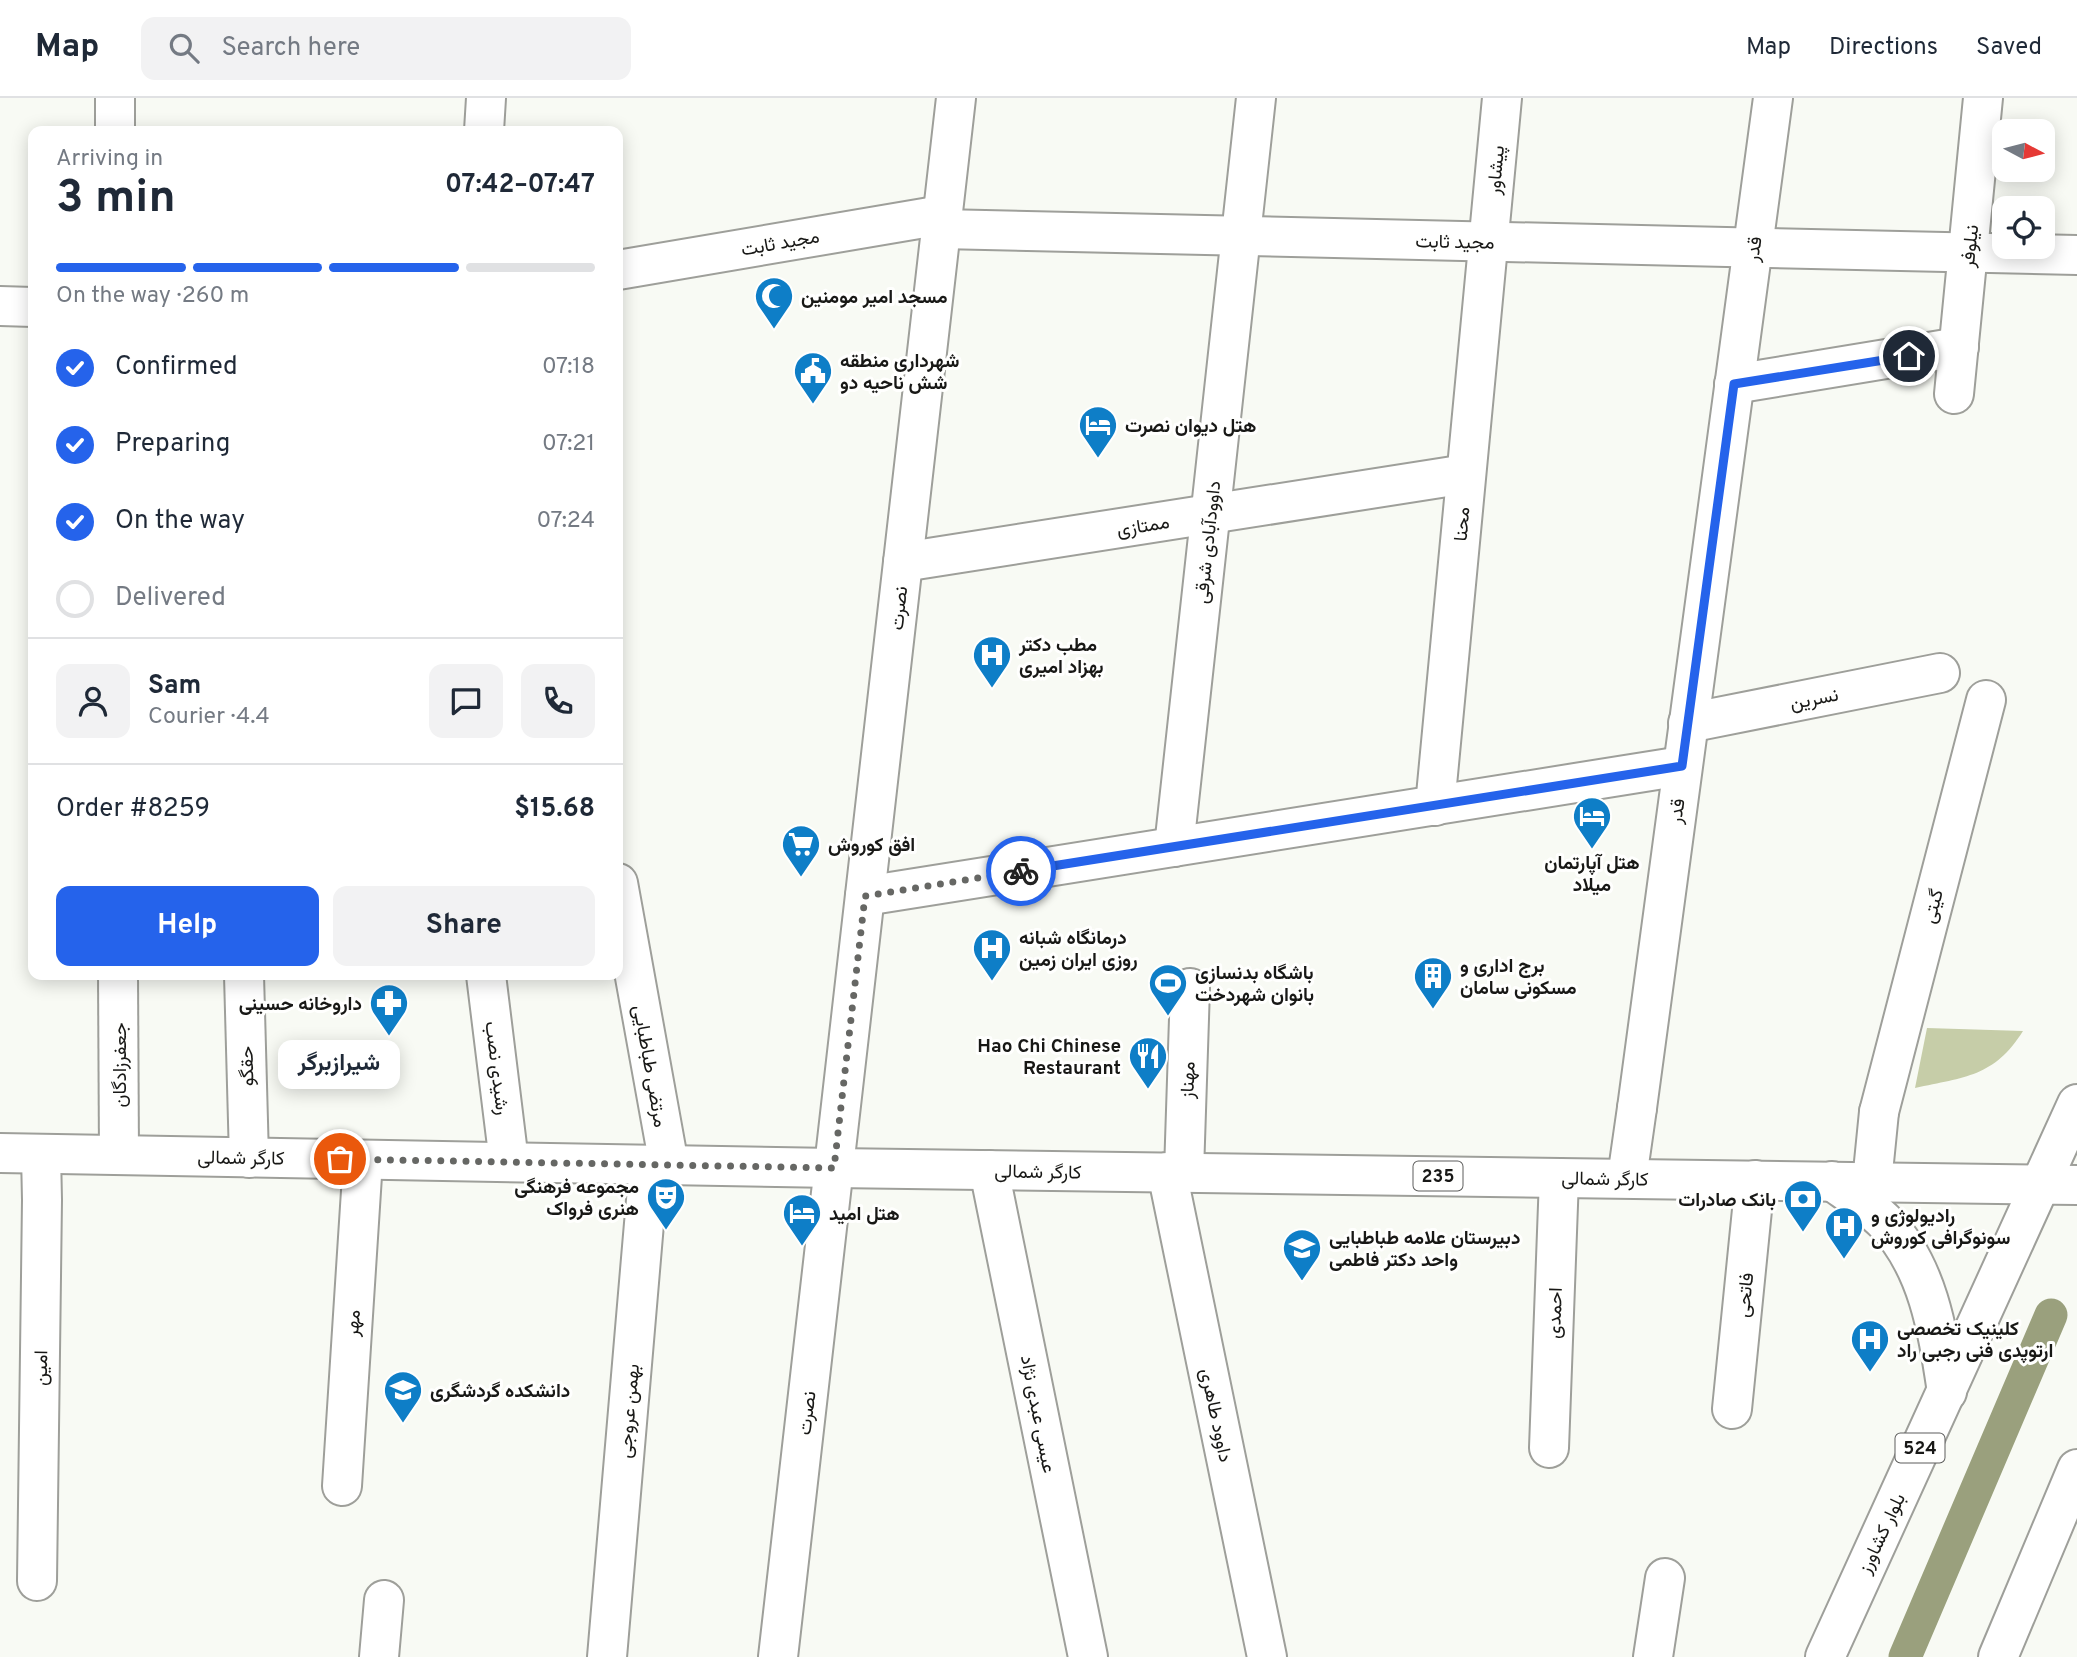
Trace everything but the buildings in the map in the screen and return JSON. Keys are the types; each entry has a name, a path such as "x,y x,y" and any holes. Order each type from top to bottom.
{"street":[{"path":"115,98 115,126"},
{"path":"484,126 486,98"},
{"name":"نصرت","path":"778,1657 956,98"},
{"name":"داوودآبادی شرقی","path":"1174,847 1256,98"},
{"name":"پیشاور","path":"1488,242 1502,98"},
{"name":"قدر","path":"1627,1178 1773,98"},
{"name":"نیلوفر","path":"1954,394 1983,98"},
{"name":"مجید ثابت","path":"623,269 942,222 1241,236 2077,255"},
{"name":"محنا","path":"1435,806 1488,242"},
{"path":"0,306 28,307"},
{"path":"1734,384 1959,347"},
{"name":"ممتازی","path":"903,562 1466,474"},
{"name":"نسرین","path":"1688,723 1941,673"},
{"name":"گیتی","path":"1872,1182 1879,1112 1986,700"},
{"path":"865,896 1682,766"},
{"name":"مرتضی طباطبایی","path":"623,917 659,1165"},
{"name":"جعفرزادگان","path":"118,980 119,1155"},
{"name":"حقگو","path":"244,980 248,1157"},
{"name":"رشیدی نصب","path":"486,980 509,1162"},
{"name":"مهناز","path":"1175,1172 1190,988"},
{"name":"بلوار کشاورز","path":"1825,1657 1947,1392 2066,1181 2077,1104"},
{"name":"کارگر شمالی","path":"0,1153 1559,1178 1872,1182 2066,1181"},
{"name":"امین","path":"37,1581 41,1154"},
{"name":"مهر","path":"342,1486 363,1160"},
{"name":"بهمن عروجی","path":"607,1657 659,1165"},
{"name":"عیسی عبدی نژاد","path":"989,1170 1088,1657"},
{"name":"داوود طاهری","path":"1175,1172 1267,1657"},
{"name":"احمدی","path":"1549,1448 1559,1178"},
{"name":"فاتحی","path":"1732,1409 1755,1180"},
{"path":"1832,1181 1859,1199 1886,1223 1907,1253 1927,1292 1937,1327 1947,1392"},
{"path":"1998,1657 2077,1469"},
{"path":"1653,1657 1665,1578"},
{"path":"379,1657 384,1600"}],"green space":[{"path":"1927,1028 2023,1031 2001,1058 1977,1073 1915,1088"}],"waterway":[{"path":"1905,1657 2051,1315"}],"way so far":[{"path":"340,1159 834,1168 865,896 1021,871"}],"place":[{"name":"مسجد امیر مومنین","path":"774,330"},
{"name":"شهرداری منطقه شش ناحیه دو","path":"813,405"},
{"name":"هتل دیوان نصرت","path":"1098,459"},
{"name":"مطب دکتر بهزاد امیری","path":"992,689"},
{"name":"هتل آپارتمان میلاد","path":"1592,850"},
{"name":"افق کوروش","path":"801,878"},
{"name":"درمانگاه شبانه روزی ایران زمین","path":"992,982"},
{"name":"برج اداری و مسکونی سامان","path":"1433,1010"},
{"name":"باشگاه بدنسازی بانوان شهردخت","path":"1168,1017"},
{"name":"داروخانه حسینی","path":"389,1037"},
{"name":"Hao Chi Chinese Restaurant","path":"1148,1090"},
{"name":"شیرازبرگر","path":"340,1159"},
{"name":"مجموعه فرهنگی هنری فرواک","path":"666,1231"},
{"name":"بانک صادرات","path":"1803,1233"},
{"name":"هتل امید","path":"802,1247"},
{"name":"رادیولوژی و سونوگرافی کوروش","path":"1844,1260"},
{"name":"دبیرستان علامه طباطبایی واحد دکتر فاطمی","path":"1302,1282"},
{"name":"کلینیک تخصصی ارتوپدی فنی رجبی راد","path":"1870,1373"},
{"name":"دانشکده گردشگری","path":"403,1424"}],"route":[{"path":"1021,871 1682,766 1734,384 1909,356"}]}
